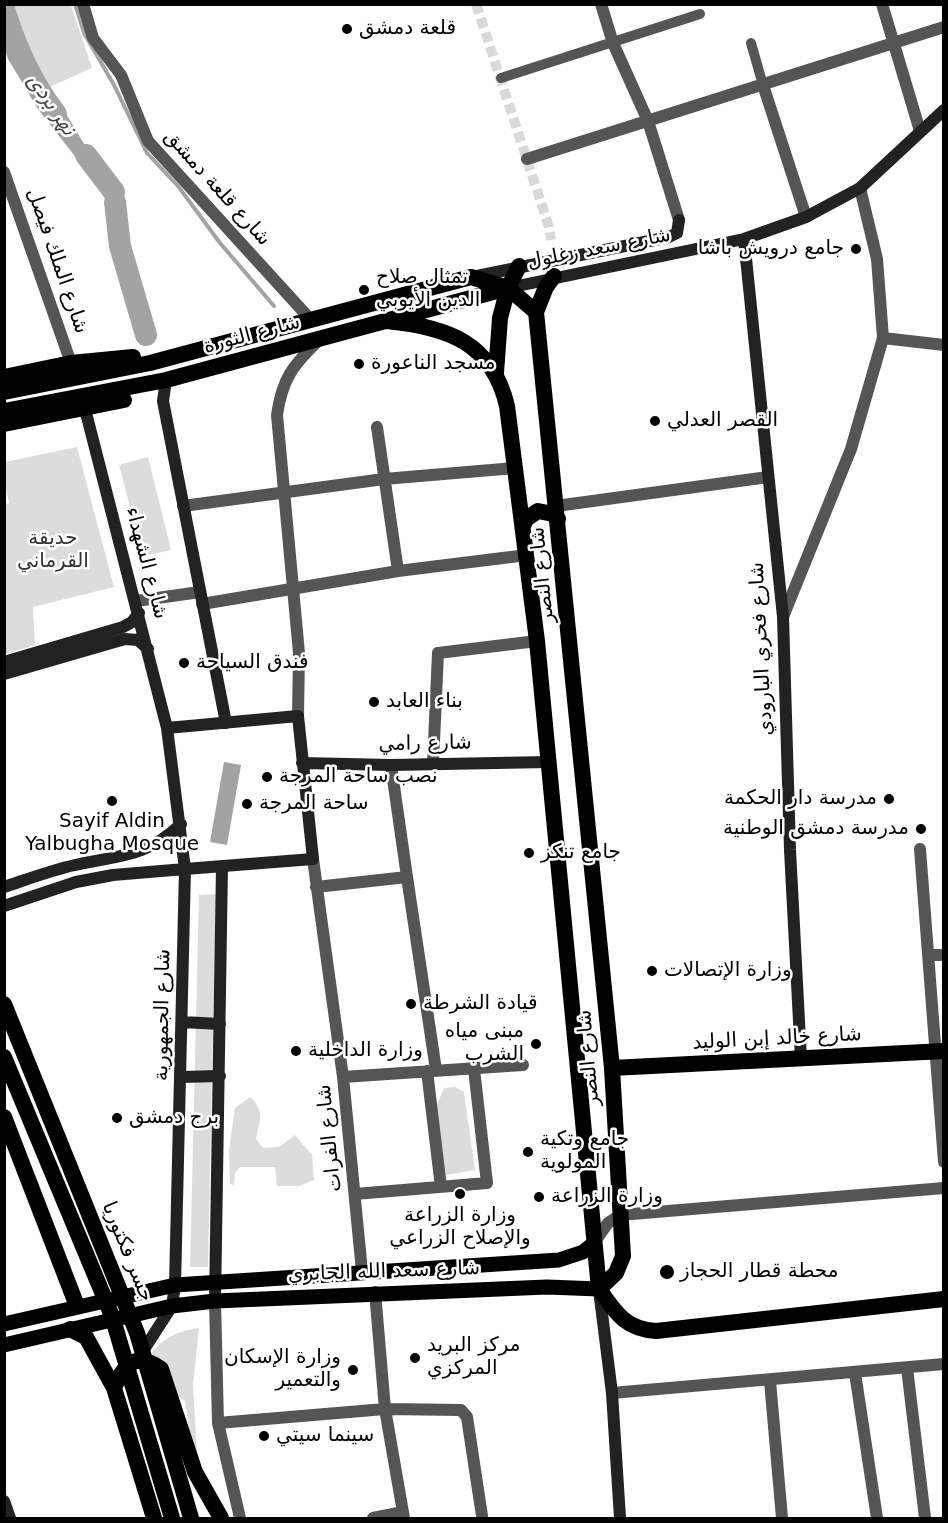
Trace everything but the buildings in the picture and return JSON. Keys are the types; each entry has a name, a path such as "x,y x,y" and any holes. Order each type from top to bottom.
{"highway":[{"path":"496,373 500,318 508,288 519,266"},
{"path":"536,312 543,293 554,276"},
{"name":"شارع الثورة","path":"4,392 150,363 471,278"},
{"path":"471,278 508,288 536,312"},
{"name":"شارع الثورة","path":"4,411 158,382 508,288"},
{"path":"500,318 507,310 516,306 527,307 536,312"},
{"name":"شارع النصر","path":"387,321 440,329 461,339 480,353 496,373 507,406 537,641 599,1289 610,1281 621,1263 612,1068 536,312"},
{"path":"4,376 71,363 127,357 150,363"},
{"path":"4,424 127,399 158,382"},
{"path":"523,526 526,519 538,511 557,512"},
{"name":"جسر فكتوريا","path":"5,1006 137,1334 191,1518"},
{"name":"شارع خالد إبن الوليد","path":"612,1068 939,1052"},
{"name":"جسر فكتوريا","path":"4,1057 112,1316 172,1518"},
{"path":"4,1117 77,1306"},
{"path":"586,1167 606,1173 617,1167"},
{"path":"599,1289 618,1317 628,1325 650,1330 944,1299"},
{"path":"70,1329 86,1337 114,1388 154,1518"},
{"path":"114,1388 120,1373 127,1365 138,1360 151,1362 161,1369 195,1472 221,1518"}],"main road":[{"name":"شارع سعد زغلول","path":"508,288 554,276 744,239 806,217 860,188 944,110"},
{"path":"471,278 519,266 669,237 677,233 679,220"},
{"name":"شارع فخري البارودي","path":"744,239 783,617 790,850 801,1059"},
{"path":"158,382 226,723"},
{"name":"شارع الشهداء","path":"85,409 167,728"},
{"path":"4,674 14,663 123,627 132,622 137,607"},
{"path":"14,663 125,639 138,640 148,649"},
{"path":"4,906 75,882 113,874 185,869 313,859 298,716 167,728 185,869"},
{"name":"شارع رامي","path":"302,763 391,765 548,762"},
{"path":"4,887 73,865 148,849 181,824"},
{"path":"215,1301 222,866"},
{"name":"شارع الجمهورية","path":"172,1306 175,1284 182,1077 185,869"},
{"path":"183,1022 220,1024"},
{"path":"182,1077 219,1076"},
{"name":"شارع سعد الله الجابري","path":"4,1324 175,1284 559,1260 583,1252 593,1244"},
{"name":"شارع سعد الله الجابري","path":"4,1345 172,1306 215,1301 375,1292 547,1287 599,1289"},
{"path":"599,1289 612,1393 618,1516"},
{"path":"138,1360 172,1306"},
{"path":"4,1501 9,1518"}],"street":[{"name":"شارع قلعة دمشق","path":"83,4 93,38 121,75 148,141 311,320"},
{"path":"601,4 613,43 648,121 679,220"},
{"path":"882,4 920,130"},
{"path":"501,78 700,14"},
{"path":"527,159 944,27"},
{"path":"751,43 806,217"},
{"name":"شارع الملك فيصل","path":"4,172 71,363"},
{"path":"783,617 851,449 883,338 877,259 860,188"},
{"path":"883,338 944,345"},
{"path":"298,716 299,653 277,416 280,393 289,373 321,339"},
{"path":"377,427 398,571"},
{"path":"183,506 384,479 516,468"},
{"path":"557,512 768,477"},
{"path":"137,607 201,598 293,591 398,571 527,555"},
{"path":"434,764 438,653 537,641"},
{"path":"391,765 432,1070 441,1187"},
{"path":"920,849 928,955 939,1052 944,1162"},
{"name":"شارع الفرات","path":"313,859 343,1077 362,1271"},
{"path":"316,887 407,877"},
{"path":"928,955 944,955"},
{"path":"343,1077 523,1065"},
{"path":"355,1194 487,1183 474,1069"},
{"path":"593,1244 608,1222 620,1215 944,1188"},
{"path":"373,1518 404,1515 385,1409 375,1292"},
{"path":"215,1301 218,1424 240,1518"},
{"path":"612,1393 944,1364"},
{"path":"908,1368 925,1518"},
{"path":"855,1373 877,1518"},
{"path":"770,1381 782,1518"},
{"path":"218,1424 385,1409 461,1410 466,1417 482,1516"}],"green space":[{"path":"10,5 71,5 92,68 47,88 30,64"},
{"name":"حديقة القرماني","path":"77,447 114,587 33,607 35,645 5,654 4,504 9,503 5,484 5,462"},
{"path":"148,457 171,550 143,556 119,465"},
{"path":"216,894 208,1267 190,1267 199,895"},
{"path":"455,1087 464,1092 475,1170 446,1175 436,1107 444,1088"},
{"path":"250,1097 260,1111 256,1139 263,1148 279,1147 295,1135 312,1155 314,1180 299,1186 277,1186 275,1167 240,1167 235,1173 234,1185 230,1184 229,1150 235,1108"},
{"path":"199,1328 193,1384 197,1454 191,1437 185,1401 165,1389 152,1352 173,1335"}],"water":[{"path":"4,9 14,40 37,91 65,112 105,179 95,182 38,109 8,59 5,50"},
{"path":"224,762 241,765 227,845 210,842"}],"waterway":[{"path":"75,4 84,33 114,85 147,153 178,186 220,243 274,306"},
{"name":"نهر بردى","path":"4,9 25,64 39,90 56,114"},
{"name":"نهر بردى","path":"86,155 114,192"},
{"name":"نهر بردى","path":"115,202 120,246 146,335"}],"tunnel":[{"path":"476,4 549,227 551,240"}],"place":[{"name":"قلعة دمشق","path":"347,29"},
{"name":"جامع درويش باشا","path":"856,249"},
{"name":"تمثال صلاح الدين الأيوبي","path":"364,290"},
{"name":"مسجد الناعورة","path":"359,364"},
{"name":"القصر العدلي","path":"655,421"},
{"name":"فندق السياحة","path":"184,663"},
{"name":"بناء العابد","path":"374,702"},
{"name":"نصب ساحة المرجة","path":"267,777"},
{"name":"مدرسة دار الحكمة","path":"889,799"},
{"name":"Sayif Aldin Yalbugha Mosque","path":"112,801"},
{"name":"ساحة المرجة","path":"247,804"},
{"name":"مدرسة دمشق الوطنية","path":"921,829"},
{"name":"جامع تنكز","path":"529,853"},
{"name":"وزارة الإتصالات","path":"652,971"},
{"name":"قيادة الشرطة","path":"411,1004"},
{"name":"مبنى مياه الشرب","path":"536,1044"},
{"name":"وزارة الداخلية","path":"296,1051"},
{"name":"برج دمشق","path":"117,1118"},
{"name":"جامع وتكية المولوية","path":"528,1152"},
{"name":"وزارة الزراعة والإصلاح الزراعي","path":"460,1194"},
{"name":"وزارة الزراعة","path":"539,1197"},
{"name":"محطة قطار الحجاز","path":"667,1272"},
{"name":"مركز البريد المركزي","path":"415,1358"},
{"name":"وزارة الإسكان والتعمير","path":"353,1370"},
{"name":"سينما سيتي","path":"264,1436"}]}
